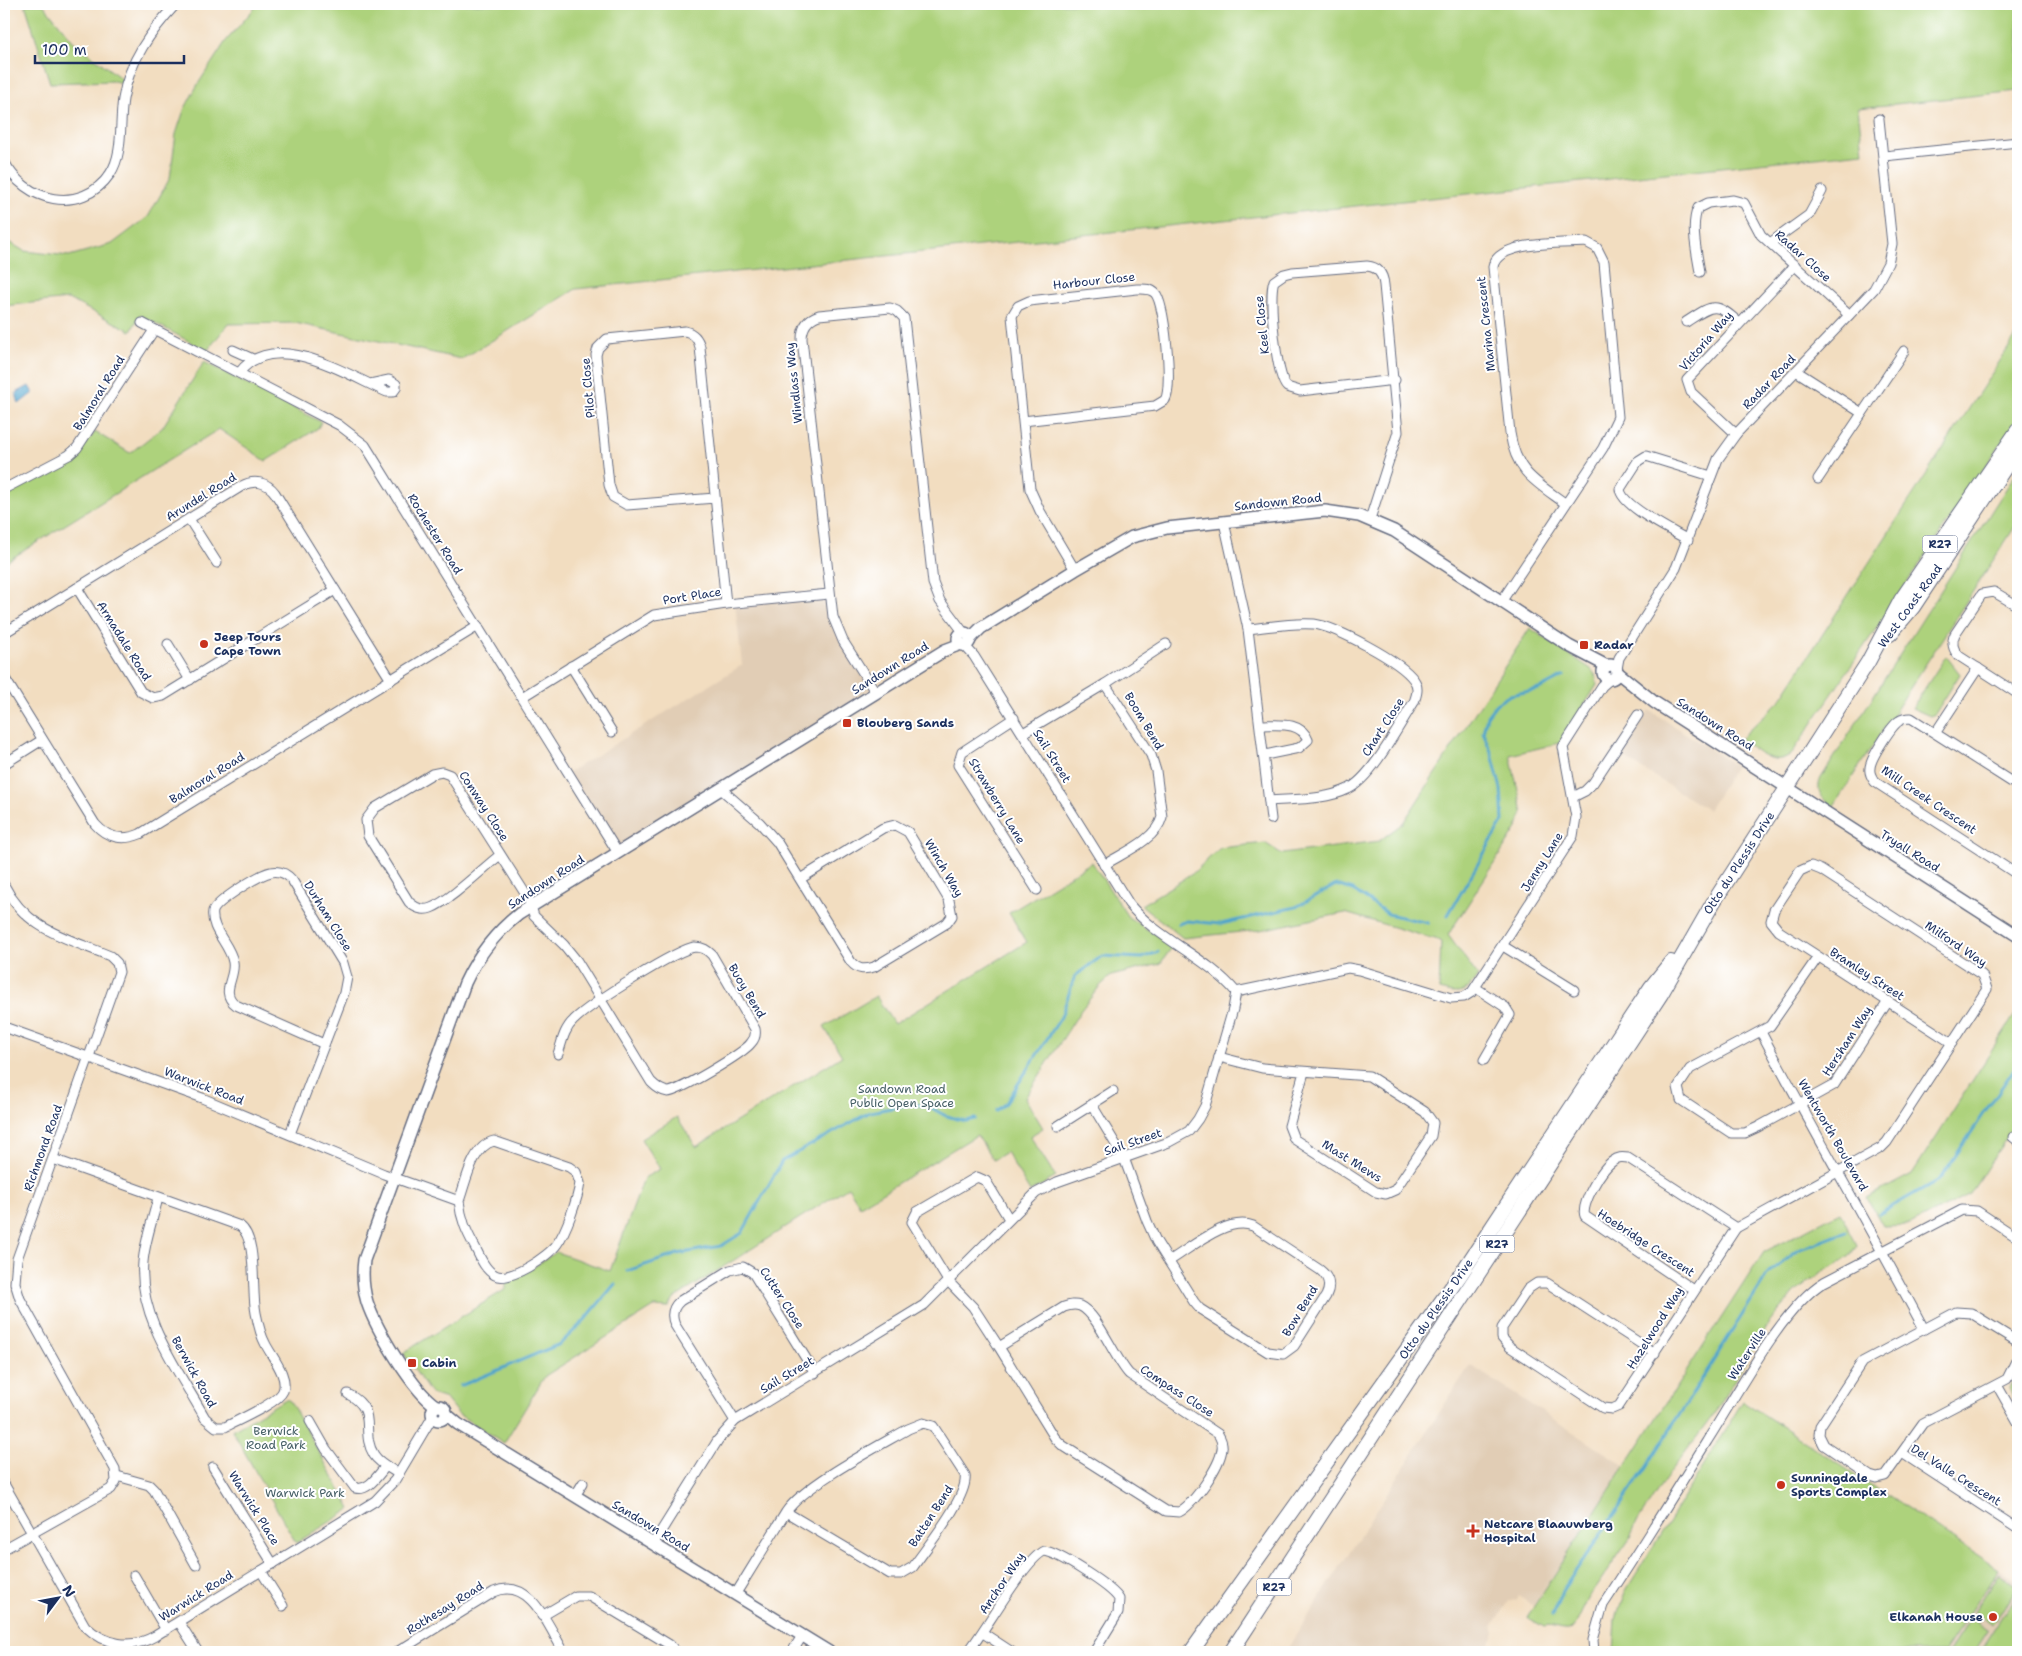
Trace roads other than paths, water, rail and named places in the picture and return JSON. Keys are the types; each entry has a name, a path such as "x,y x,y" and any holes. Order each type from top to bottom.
{"main road":[{"name":"West Coast Road","path":"1787,789 1868,662 1901,600 2018,430"},
{"name":"West Coast Road","path":"1868,662 1913,607 2018,448"},
{"name":"Otto du Plessis Drive","path":"1231,1652 1661,994 1692,936 1787,789"},
{"name":"Otto du Plessis Drive","path":"1191,1652 1461,1274 1650,987 1692,936"}],"street":[{"path":"4,161 13,177 20,184 45,197 63,199 79,197 103,181 115,164 118,153 123,98 135,61 153,30 176,4"},
{"name":"Radar Road","path":"1610,672 1676,568 1718,459 1736,434 1880,281 1890,254 1891,232 1879,119"},
{"path":"1884,156 2018,142"},
{"path":"1770,243 1805,218 1822,191"},
{"name":"Radar Close","path":"1700,272 1696,250 1696,216 1698,208 1703,204 1733,200 1742,202 1748,207 1758,230 1770,243 1849,315"},
{"name":"Marina Crescent","path":"1501,602 1566,504 1603,448 1618,417 1604,262 1598,248 1586,242 1508,250 1496,258 1493,267 1510,433 1515,454 1528,476 1566,504"},
{"name":"Victoria Way","path":"1736,434 1698,399 1687,383 1688,376 1795,265"},
{"name":"Keel Close","path":"1370,519 1398,432 1394,380 1384,280 1379,271 1367,266 1292,272 1284,274 1274,281 1271,295 1280,374 1287,386 1300,391 1394,380"},
{"name":"Harbour Close","path":"1023,421 1155,406 1165,400 1170,386 1162,307 1155,293 1147,289 1137,289 1029,301 1016,308 1012,316 1023,421 1033,499 1075,570"},
{"path":"1686,322 1708,308 1717,307 1728,312 1738,322"},
{"name":"Windlass Way","path":"876,693 837,630 829,594 802,331 805,324 819,315 890,308 900,313 905,322 933,583 940,600 964,639"},
{"name":"Rochester Road","path":"142,323 345,429 365,445 618,853"},
{"name":"Balmoral Road","path":"4,489 69,455 83,441 154,330"},
{"name":"Pilot Close","path":"715,498 627,506 613,497 610,485 596,355 598,348 607,339 685,331 690,332 699,341 726,604"},
{"path":"233,350 253,359"},
{"path":"1818,479 1904,351"},
{"path":"239,373 253,359 277,352 291,354 330,366 370,384"},
{"path":"1796,371 1862,413"},
{"path":"1688,540 1652,519 1623,498 1620,491 1621,486 1638,461 1646,456 1711,476"},
{"name":"Arundel Road","path":"4,634 246,484 256,482 265,484 275,493 390,680"},
{"name":"Sandown Road","path":"829,1652 458,1424 435,1414 403,1369 371,1313 364,1292 363,1271 366,1250 470,972 496,935 530,907 1119,543 1146,532 1224,522 1325,511 1348,513 1370,519 1394,531 1501,602 1629,683 1770,775 1787,789"},
{"path":"189,519 217,563"},
{"path":"1224,522 1248,629 1265,755 1271,819"},
{"name":"Armadale Road","path":"77,588 144,695 153,698 160,698 335,590"},
{"path":"2017,603 1994,592 1982,594 1953,637 1955,651 2018,694"},
{"name":"Port Place","path":"522,697 654,615 726,604 829,594"},
{"name":"Chart Close","path":"1248,629 1301,624 1316,625 1339,632 1361,642 1406,672 1415,682 1417,690 1409,710 1367,774 1357,785 1332,794 1269,801"},
{"name":"Balmoral Road","path":"4,677 95,824 110,836 128,838 140,834 478,626"},
{"name":"Sail Street","path":"653,1544 718,1440 735,1421 918,1309 1028,1200 1044,1188 1176,1139 1194,1125 1205,1106 1236,992 1215,972 1134,910 1104,865 964,639"},
{"path":"168,644 190,680"},
{"path":"1023,733 1105,684 1166,644"},
{"path":"571,666 612,732"},
{"path":"1936,732 1978,668"},
{"name":"Jenny Lane","path":"1476,988 1570,842 1576,824 1573,797 1563,747 1610,672"},
{"name":"Boom Bend","path":"1104,865 1151,835 1160,824 1162,817 1156,771 1150,755 1105,684"},
{"path":"1573,797 1585,791 1593,783 1638,715"},
{"name":"Strawberry Lane","path":"1014,718 963,751 959,755 958,764 1037,890"},
{"name":"Mill Creek Crescent","path":"2018,786 1915,719 1904,719 1897,722 1872,760 1870,771 1873,779 2018,875"},
{"path":"1261,725 1296,727 1307,739 1305,744 1299,748 1265,755"},
{"path":"4,764 42,740"},
{"name":"Conway Close","path":"500,855 442,901 431,908 420,909 409,902 368,836 366,820 375,808 432,774 442,772 454,779 528,898 530,907"},
{"name":"Winch Way","path":"721,789 760,823 776,842 851,962 860,969 874,967 946,923 952,916 949,900 912,839 905,830 895,825 883,828 800,879"},
{"name":"Tryall Road","path":"1787,789 2018,936"},
{"name":"Milford Way","path":"1772,921 1774,910 1800,871 1807,867 1815,867 1982,975 1987,989 1887,1142 1837,1172"},
{"name":"Durham Close","path":"290,1134 344,993 347,983 346,970 289,877 282,872 272,872 226,898 214,907 213,921 233,960 232,973 227,988 228,995 236,1005 324,1044"},
{"name":"Richmond Road","path":"4,885 14,904 33,922 110,956 117,963 118,976 17,1259 15,1283 20,1300 115,1469 116,1476"},
{"name":"Buoy Bend","path":"530,907 534,916 564,945 576,961 600,1000 651,1082 657,1088 666,1092 682,1088 748,1047 754,1038 754,1024 712,955 703,948 693,948 676,955 600,1000 569,1026 558,1054"},
{"name":"Bramley Street","path":"1772,921 1778,931 1887,1003 1952,1043"},
{"path":"1503,946 1574,990"},
{"path":"1761,1032 1776,1021 1818,957"},
{"path":"1236,992 1348,968 1451,998 1464,997 1476,988 1505,1007 1510,1015 1484,1060"},
{"name":"Hersham Way","path":"1761,1032 1690,1069 1678,1087 1679,1098 1723,1128 1739,1134 1758,1127 1834,1085 1887,1003"},
{"name":"Warwick Road","path":"4,1027 202,1098 393,1177 459,1201"},
{"name":"Wentworth Boulevard","path":"1761,1032 1837,1172 1883,1251"},
{"name":"Mast Mews","path":"1219,1057 1262,1068 1369,1076 1429,1115 1433,1123 1430,1136 1395,1190 1386,1194 1376,1192 1292,1136 1289,1122 1304,1072"},
{"path":"1058,1126 1113,1091"},
{"name":"Bow Bend","path":"1092,1105 1124,1158 1146,1221 1169,1261 1196,1306 1268,1352 1275,1355 1283,1354 1291,1350 1326,1296 1329,1287 1327,1277 1320,1270 1254,1226 1243,1223 1226,1226 1169,1261"},
{"path":"494,1141 570,1167 576,1172 580,1183 562,1237 555,1247 518,1273 503,1277 493,1274 485,1266 464,1227 459,1201 478,1152 485,1143 494,1141"},
{"name":"Hoebridge Crescent","path":"1694,1290 1585,1216 1584,1202 1610,1162 1621,1157 1628,1158 1736,1228"},
{"name":"Berwick Road","path":"53,1159 240,1226 246,1231 250,1239 252,1297 257,1319 264,1341 283,1377 284,1388 278,1398 226,1427 216,1427 205,1418 162,1341 152,1318 144,1288 143,1261 158,1198"},
{"name":"Hazelwood Way","path":"1654,1353 1547,1283 1537,1282 1528,1289 1502,1328 1502,1338 1505,1343 1603,1408 1612,1409 1622,1404 1694,1290 1736,1228 1837,1172"},
{"name":"Compass Close","path":"1000,1346 1064,1307 1071,1305 1082,1307 1095,1322 1128,1374 1218,1434 1222,1445 1221,1454 1198,1495 1179,1512 1166,1511 1062,1445 1048,1429 1000,1346 973,1307 948,1281 913,1225 915,1214 977,1177 986,1181 1009,1219"},
{"name":"Waterville","path":"1594,1652 1593,1640 1603,1605 1732,1400 1787,1317 1816,1286 1967,1209 1977,1211 2018,1238"},
{"path":"1883,1251 1924,1329"},
{"name":"Cutter Close","path":"735,1421 675,1326 672,1316 674,1307 680,1301 730,1270 743,1267 753,1273 815,1372"},
{"name":"Del Valle Crescent","path":"2018,1342 1971,1313 1964,1311 1956,1312 1862,1362 1819,1430 1820,1438 1824,1445 1874,1477 1881,1477 1889,1473 1902,1453 2018,1529"},
{"path":"1902,1453 1923,1423 1997,1385 2006,1378 2018,1356"},
{"path":"1997,1385 2018,1422"},
{"path":"348,1394 361,1403 366,1411 372,1450 378,1460 398,1474"},
{"name":"Warwick Road","path":"4,1484 80,1619 91,1632 111,1642 131,1644 146,1641 166,1630 375,1501 385,1493 435,1414"},
{"path":"310,1421 326,1449 355,1488 360,1489 366,1486 386,1466"},
{"name":"Batten Bend","path":"735,1595 786,1512 800,1495 917,1424 928,1424 938,1430 965,1475 966,1483 959,1497 913,1567 901,1574 890,1574 786,1512"},
{"name":"Warwick Place","path":"213,1467 273,1564"},
{"path":"4,1549 111,1489 116,1476 149,1486 154,1490 196,1565"},
{"path":"575,1496 583,1483"},
{"name":"Anchor Way","path":"968,1652 984,1633 1029,1562 1038,1554 1049,1552 1110,1589 1120,1599 1118,1613 1094,1652"},
{"path":"261,1571 283,1606"},
{"path":"134,1575 166,1630"},
{"name":"Rothesay Road","path":"397,1652 494,1592 505,1588 516,1589 527,1595 564,1652"},
{"path":"542,1616 576,1596 589,1596 664,1641 676,1652"},
{"path":"179,1622 198,1652"},
{"name":"Anchor Way","path":"984,1633 1012,1652"},
{"path":"792,1652 802,1636"}],"water":[{"path":"29,386 33,393 19,404 16,393"}],"waterway":[{"path":"1448,915 1503,821 1501,789 1492,754 1483,732 1487,716 1496,704 1510,695 1539,689 1564,676"},
{"path":"1178,924 1187,921 1221,924 1296,907 1336,885 1353,890 1388,914 1428,923"},
{"path":"996,1111 1006,1103 1061,1017 1075,976 1102,956 1142,958 1158,952"},
{"path":"1879,1214 1940,1179 2018,1063"},
{"path":"627,1271 678,1254 721,1246 742,1233 782,1161 870,1112 912,1104 928,1106 944,1115 957,1119 966,1121 975,1119"},
{"path":"1553,1616 1562,1591 1646,1468 1768,1274 1800,1249 1846,1232"},
{"path":"460,1386 560,1344 583,1322 615,1284"}],"place":[{"name":"Jeep Tours Cape Town","path":"204,644"},
{"name":"Radar","path":"1584,645"},
{"name":"Blouberg Sands","path":"847,723"},
{"name":"Cabin","path":"412,1363"},
{"name":"Sunningdale Sports Complex","path":"1781,1485"},
{"name":"Netcare Blaauwberg Hospital","path":"1473,1531"},
{"name":"Elkanah House","path":"1993,1617"}],"park label":[{"name":"Sandown Road Public Open Space","path":"902,1096"},
{"name":"Berwick Road Park","path":"276,1438"},
{"name":"Warwick Park","path":"305,1493"}]}
